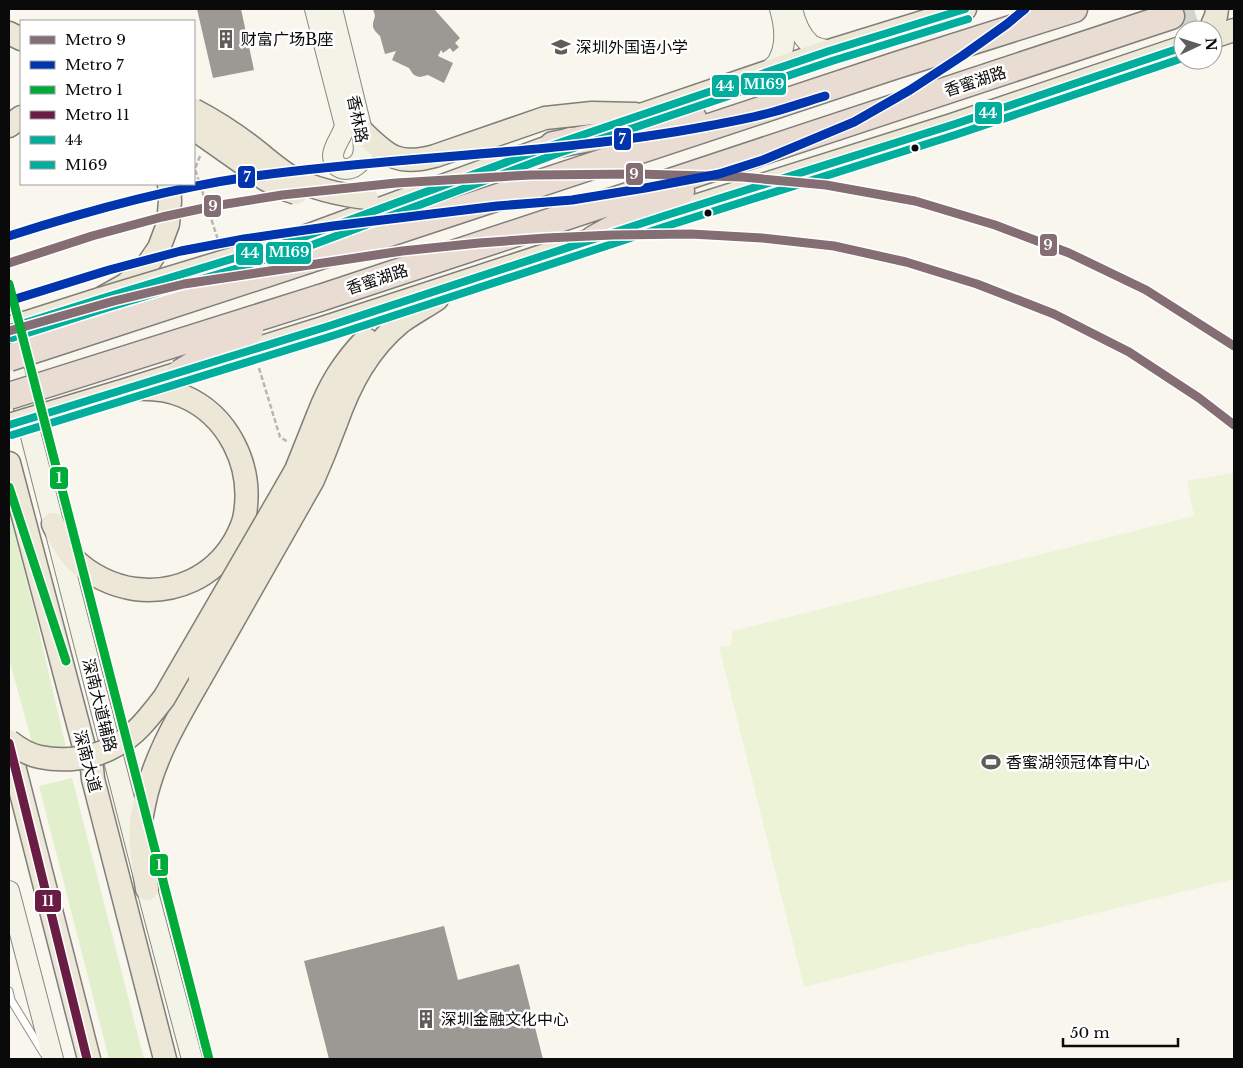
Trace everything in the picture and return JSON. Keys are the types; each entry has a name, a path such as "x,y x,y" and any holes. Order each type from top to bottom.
{"highway":[{"path":"9,358 305,249 799,97 1074,9"},
{"name":"香蜜湖路","path":"9,396 320,298 1171,16"},
{"path":"553,146 799,97"},
{"path":"594,239 740,159"},
{"path":"180,373 285,309"}],"main road":[{"name":"香林路","path":"315,9 345,125 342,136 334,149 334,159 337,165 344,169 349,169 357,166 360,162 364,152 364,142 332,9"},
{"path":"768,72 777,63 783,48 785,35 784,21 780,9"},
{"path":"792,9 800,31 811,45 829,52"},
{"path":"9,328 100,299 305,249 442,186 768,72 966,9"},
{"path":"9,16 20,22"},
{"path":"9,425 329,326 667,214 952,125 1173,51"},
{"path":"195,111 227,129 292,177 338,194 367,198"},
{"path":"362,132 386,153 410,161 436,156 546,118 592,112 644,114"},
{"path":"9,126 20,118"},
{"path":"195,130 266,179 281,188 296,193 339,199 394,197 442,186"},
{"path":"100,299 125,285 146,267 159,248 168,224 169,185"},
{"path":"9,742 38,757 78,759 98,754 116,746 148,720 164,698 280,498 296,470 307,444 345,397 367,358 402,321 447,293 478,277"},
{"path":"147,889 142,854 141,824 154,768 168,737 200,679 313,480 324,454 327,391 338,372 354,351 371,334 423,295"},
{"name":"深南大道辅路","path":"9,350 192,1059"},
{"path":"53,524 74,559 89,572 108,582 126,588 146,590 165,589 199,578 214,567 228,552 239,534 245,515 247,492 244,468 228,432 214,416 182,395 146,388 125,390"},
{"name":"深南大道","path":"9,463 87,758 92,768 165,1059"},
{"path":"9,746 89,1059"},
{"path":"9,809 22,828 32,848 42,875"},
{"path":"9,891 53,1059"}],"lane":[{"path":"9,991 12,1000 47,1059"}],"green space":[{"name":"香蜜湖领冠体育中心","path":"1234,473 1234,879 804,987 719,647 731,645 733,631 1194,516 1187,481"},
{"path":"9,513 68,756 38,764 9,659"},
{"path":"72,778 144,1059 109,1059 39,786"}],"building":[{"name":"财富广场B座","path":"197,9 241,9 254,70 213,78"},
{"path":"373,9 434,9 460,38 455,43 459,47 453,52 450,48 443,53 441,50 438,56 453,63 444,83 428,75 416,76 409,68 392,60 396,51 385,54 380,36 373,27 375,16"},
{"name":"深圳金融文化中心","path":"444,926 458,980 519,964 543,1059 329,1059 304,961"}],"tunnel":[{"path":"1171,16 1194,9"}],"metro line":[{"name":"7","path":"9,301 109,270 181,251 244,239 497,206 572,200 719,174 763,160 854,122 910,90 962,56 1025,9"},
{"name":"7","path":"9,236 127,202 217,182 305,170 536,149 651,136 749,118 825,96"},
{"name":"9","path":"9,263 92,236 162,217 282,195 396,183 531,175 638,174 742,177 826,185 915,201 995,225 1069,253 1146,290 1234,346"},
{"name":"9","path":"9,331 114,301 184,284 402,251 479,243 613,235 691,234 762,238 834,246 906,262 977,284 1054,314 1129,352 1199,398 1234,425"},
{"name":"1","path":"9,284 209,1059"},
{"name":"1","path":"9,487 66,661"},
{"name":"11","path":"9,743 87,1059"}],"transit line":[{"name":"44","path":"9,328 301,238 553,145 829,51 965,9"},
{"name":"M169","path":"12,338 304,248 556,154 832,61 968,19"},
{"name":"44","path":"9,425 329,326 667,215 952,125 1173,50"},
{"name":"M169","path":"12,435 332,336 670,225 955,135 1173,61"}],"place":[{"name":"财富广场B座","path":"226,39"},
{"name":"深圳外国语小学","path":"561,47"},
{"name":"香蜜湖领冠体育中心","path":"991,762"},
{"name":"深圳金融文化中心","path":"426,1019"}]}
